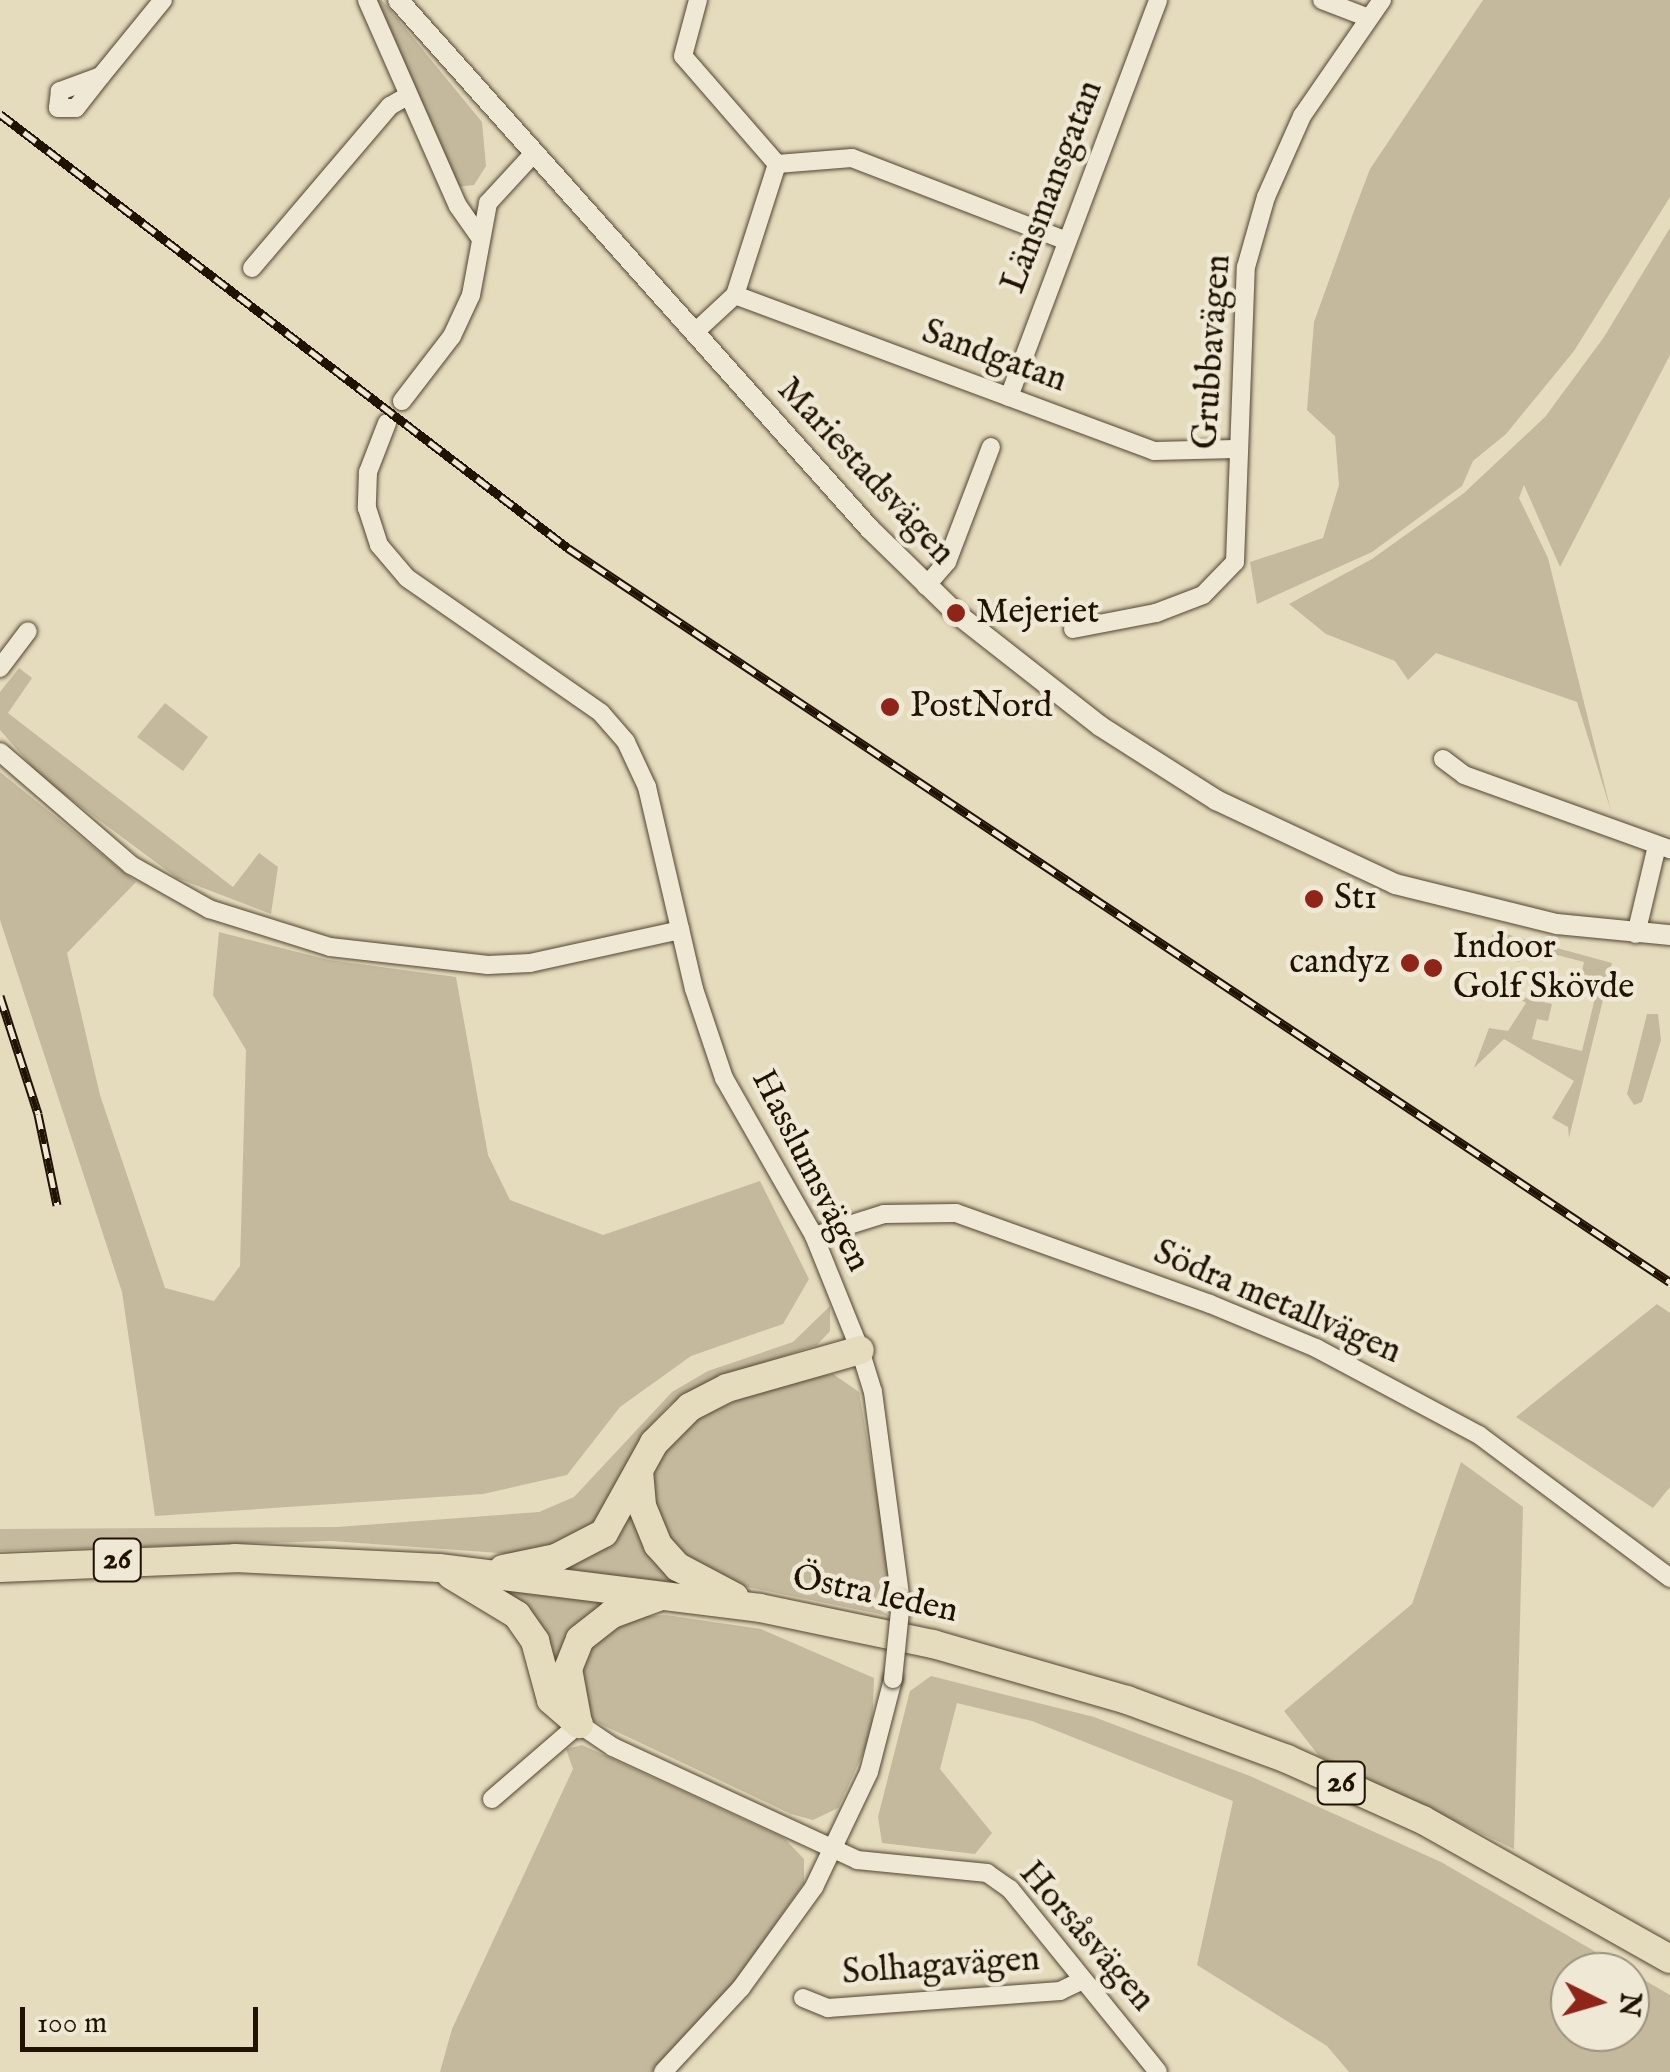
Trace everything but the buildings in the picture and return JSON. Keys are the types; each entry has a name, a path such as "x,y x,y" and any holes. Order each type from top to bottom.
{"highway":[{"path":"488,1572 586,1547 616,1518 654,1443 690,1407 727,1388 860,1350"},
{"path":"640,1469 642,1506 658,1545 696,1578 760,1608"},
{"name":"Östra leden","path":"0,1568 235,1558 488,1572 760,1608 952,1649 1127,1700 1287,1759 1423,1820 1670,1958"},
{"path":"439,1568 517,1615 534,1641 552,1700 579,1724"},
{"path":"579,1724 568,1669 580,1639 612,1614 664,1594"}],"street":[{"path":"101,76 162,0"},
{"path":"367,0 406,96 458,206 479,236"},
{"name":"Mariestadsvägen","path":"398,0 694,333 926,586 1100,726 1176,778 1281,834 1395,884 1485,910 1636,934 1670,935"},
{"path":"698,0 683,56 777,164"},
{"name":"Länsmansgatan","path":"1009,397 1158,0"},
{"path":"1322,0 1366,17"},
{"name":"Grubbavägen","path":"1073,628 1156,613 1204,595 1224,578 1239,540 1236,449 1246,268 1266,196 1302,116 1366,17 1382,0"},
{"path":"252,268 390,106 406,96"},
{"path":"402,401 452,336 470,294 488,202 533,154"},
{"path":"777,164 852,158 1067,241"},
{"path":"694,333 735,294 777,164"},
{"name":"Sandgatan","path":"735,294 1154,451 1236,449"},
{"name":"Hasslumsvägen","path":"387,423 368,472 367,508 379,545 407,578 600,713 626,742 648,787 680,930 724,1078 814,1236 879,1390 900,1601 893,1679 869,1772 835,1850 751,1975 663,2072"},
{"path":"926,586 947,562 991,447"},
{"path":"0,668 28,632"},
{"path":"0,752 131,865 209,909 330,947 488,965 530,963 680,930"},
{"path":"1443,759 1464,775 1664,848 1636,934"},
{"name":"Södra metallvägen","path":"814,1236 884,1214 956,1213 1210,1304 1316,1348 1479,1436 1670,1578"},
{"path":"492,1799 579,1724"},
{"name":"Horsåsvägen","path":"579,1724 613,1747 835,1850 888,1867 986,1873 1010,1889 1158,2072"},
{"name":"Solhagavägen","path":"803,1998 828,2008 1060,1991 1083,1980"}],"shaded area":[{"path":"374,0 382,0 482,122 486,166 474,185 456,187"},
{"path":"1483,0 1670,0 1670,197 1574,351 1506,434 1473,461 1462,486 1372,552 1257,604 1250,562 1323,538 1339,485 1335,436 1307,410 1314,322 1354,211 1370,169"},
{"path":"1670,228 1670,355 1560,567 1524,485 1519,498 1548,558 1611,811 1577,702 1436,653 1408,680 1395,661 1326,634 1289,604 1372,559 1464,493 1545,417 1604,337"},
{"path":"19,668 32,678 8,713 233,887 259,853 278,867 271,914 177,878 41,777 0,730 0,692"},
{"path":"165,703 208,737 183,771 137,737"},
{"path":"0,772 136,882 67,953 100,1095 165,1288 214,1301 240,1266 246,1050 213,995 219,932 329,960 456,977 488,1155 510,1200 603,1235 760,1181 809,1279 783,1324 691,1356 620,1407 567,1475 483,1494 155,1516 122,1292 0,920"},
{"path":"1495,931 1612,963 1569,1138 1568,1127 1552,1118 1574,1081 1504,1039 1474,1068 1489,1028 1508,1031 1526,1003 1516,996 1515,984 1518,996 1552,1004 1548,1021 1537,1019 1532,1039 1582,1051 1597,990 1579,985 1584,962 1526,947 1519,962 1496,958 1505,958 1510,945 1491,937"},
{"path":"1647,1014 1658,1014 1661,1040 1642,1102 1634,1105 1627,1094"},
{"path":"1657,1304 1670,1313 1670,1487 1653,1508 1516,1417"},
{"path":"830,1306 830,1331 817,1345 712,1380 669,1405 643,1434 595,1530 527,1555 331,1541 0,1551 0,1529 337,1527 539,1512 574,1497 672,1392 708,1371 793,1342"},
{"path":"833,1374 859,1392 891,1575 890,1591 880,1588 873,1605 889,1616 718,1581 673,1552 648,1490 664,1447 690,1421 774,1384"},
{"path":"1461,1462 1523,1507 1514,1849 1319,1756 1284,1711 1412,1604"},
{"path":"632,1502 690,1586 559,1568"},
{"path":"500,1587 608,1600 560,1680 509,1598"},
{"path":"666,1615 761,1629 874,1678 872,1734 838,1808 813,1820 791,1814 594,1721 582,1704 576,1668 591,1638 635,1617"},
{"path":"931,1676 1094,1717 1250,1776 1441,1862 1596,1952 1550,1952 1550,2052 1650,2052 1650,1983 1670,1995 1670,2072 1349,2072 1327,2046 1197,1965 1233,1801 1032,1721 957,1703 940,1769 992,1833 975,1854 882,1843 878,1817 910,1691"},
{"path":"582,1745 784,1838 804,1859 804,1883 732,1986 652,2072 440,2072 452,2029 573,1769 566,1749"}],"railway":[{"path":"0,114 568,548 1670,1282"},
{"path":"0,996 38,1114 57,1205"}],"place":[{"name":"Mejeriet","path":"956,613"},
{"name":"PostNord","path":"890,707"},
{"name":"St1","path":"1314,899"},
{"name":"candyz","path":"1410,963"},
{"name":"Indoor Golf Skövde","path":"1433,968"}]}
